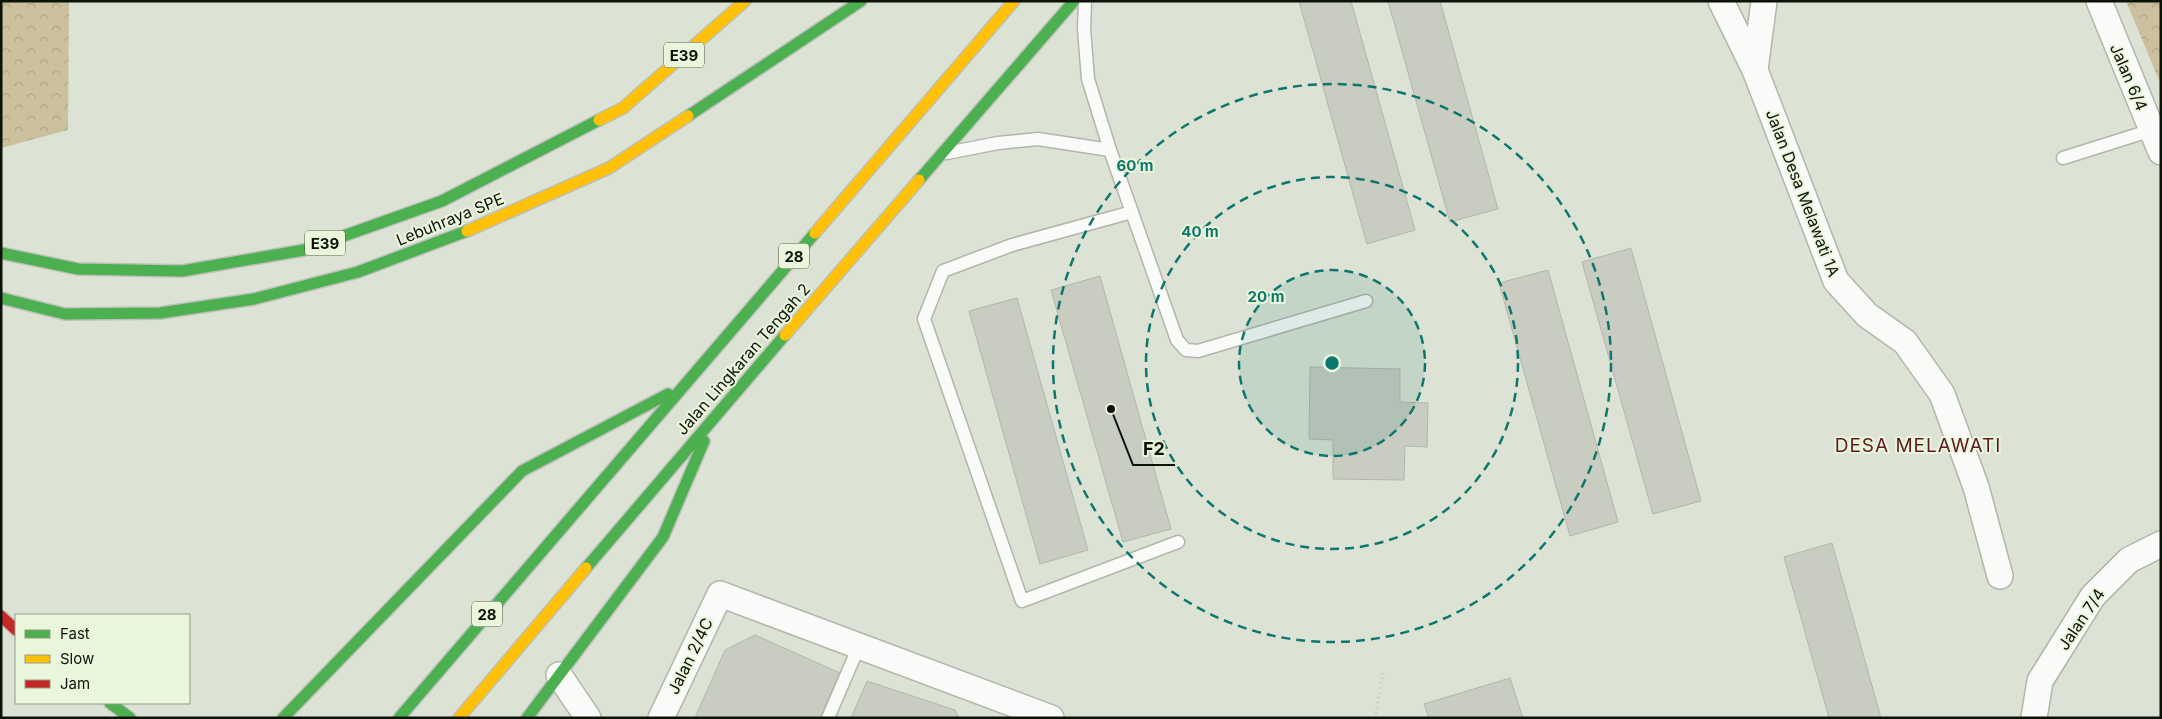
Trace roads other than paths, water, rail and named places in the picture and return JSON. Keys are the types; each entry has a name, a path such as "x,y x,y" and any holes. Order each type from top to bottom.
{"highway":[{"name":"Lebuhraya SPE","path":"1,253 78,269 182,271 304,250 442,202 623,108 745,1"},
{"path":"831,22 850,1"},
{"name":"Lebuhraya SPE","path":"1,298 66,314 160,313 254,299 358,272 486,224 609,168 861,1"},
{"name":"Jalan Lingkaran Tengah 2","path":"399,718 680,388 1014,1"},
{"name":"Jalan Lingkaran Tengah 2","path":"459,718 532,629 1074,1"},
{"path":"283,718 522,471 680,388"},
{"path":"527,718 663,537 714,417"},
{"path":"1,616 15,629"},
{"path":"111,704 130,718"}],"street":[{"path":"1722,1 1755,70"},
{"name":"Jalan Desa Melawati 1A","path":"1764,1 1755,70 1836,281 1867,315 1905,342 1942,394 1976,487 2000,576"},
{"name":"Jalan 6/4","path":"2099,1 2156,141"},
{"name":"Jalan 7/4","path":"2034,718 2040,682 2093,596 2129,560 2161,544"},
{"name":"Jalan 2/4C","path":"661,718 720,594 859,646"},
{"path":"859,646 1021,712 1051,718"},
{"path":"559,675 588,718"}],"lane":[{"path":"1085,1 1084,29 1088,79 1110,150 1177,340 1186,350 1198,351 1366,301"},
{"path":"940,155 998,142 1038,140 1110,150"},
{"path":"2063,158 2156,141"},
{"path":"1132,212 1012,245 943,271 924,319 1022,601 1178,542"},
{"path":"828,718 859,646"}],"place":[{"name":"F2","path":"1111,409"}],"district":[{"name":"DESA MELAWATI","path":"1918,445"}]}
